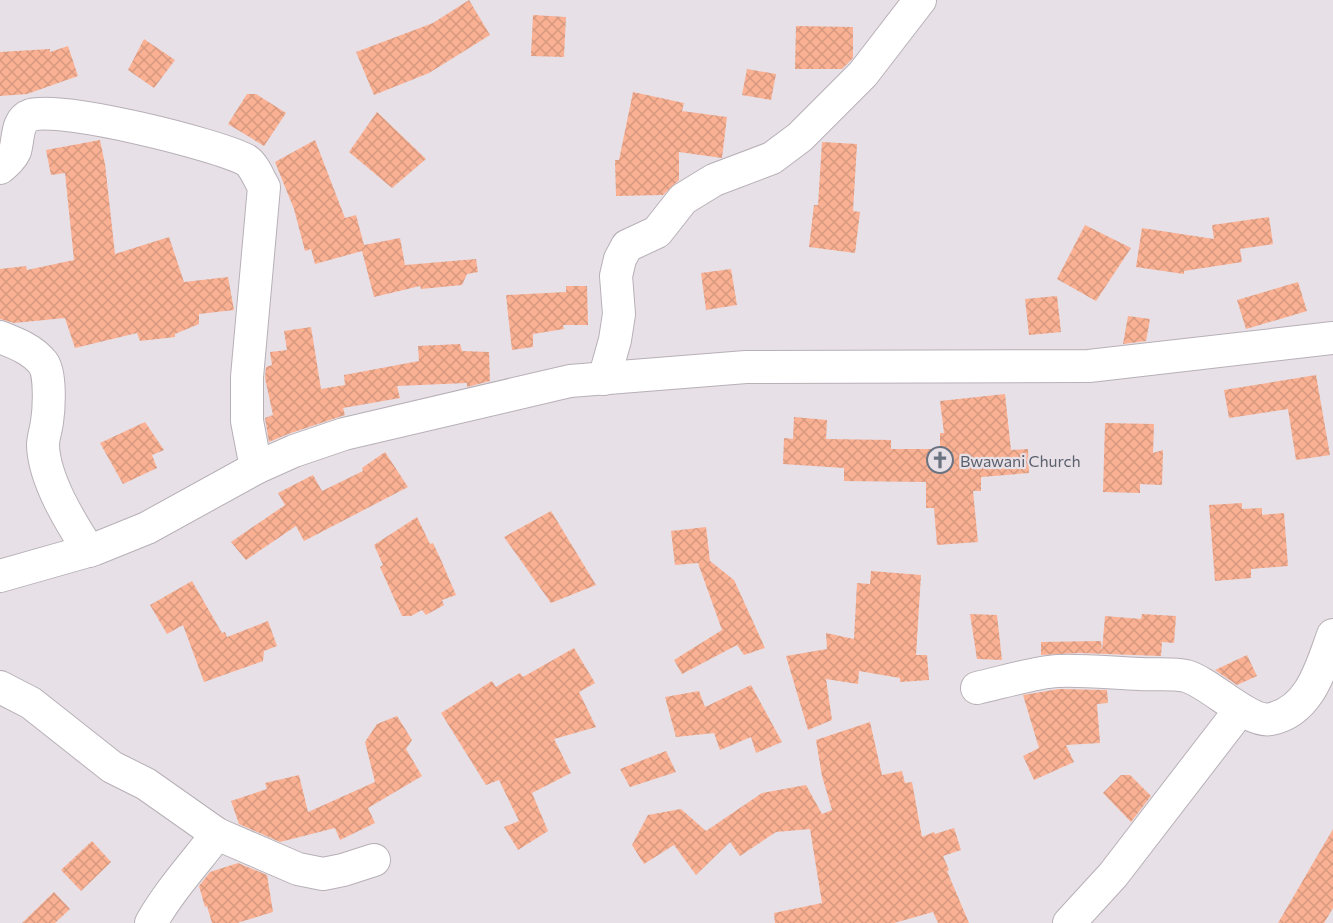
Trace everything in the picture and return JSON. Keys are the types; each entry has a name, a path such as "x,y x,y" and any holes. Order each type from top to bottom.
{"street":[{"path":"604,379 615,340 619,314 616,276 620,259 627,246 657,232 683,199 714,180 772,158 800,137 863,74 920,0"},
{"path":"0,168 15,151 19,126 30,116 58,114 109,122 216,148 249,162 264,187 248,377 247,421 256,468"},
{"path":"0,337 26,348 45,364 49,389 48,421 43,445 48,470 64,513 88,551"},
{"path":"0,576 88,551 147,528 256,468 294,451 344,434 570,381 746,367 1089,366 1333,338"},
{"path":"977,688 1056,671 1186,676 1216,691 1240,710 1268,720 1299,706 1320,671 1333,635"},
{"path":"0,687 31,703 112,767 146,784 217,834 298,869 323,874 374,860"},
{"path":"1069,923 1113,875 1240,710"},
{"path":"151,923 163,902 217,834"}],"building":[{"path":"469,0 490,35 429,73 374,95 356,52 433,23"},
{"path":"533,15 566,17 564,57 531,56"},
{"path":"796,26 853,27 853,58 842,69 795,69"},
{"path":"144,39 175,60 154,88 128,70"},
{"path":"68,46 78,76 27,94 0,96 0,52 50,49 50,52"},
{"path":"747,69 776,74 771,100 742,95"},
{"path":"633,92 684,103 682,111 727,117 722,158 679,152 679,180 663,195 616,196 615,160 619,160"},
{"path":"247,94 256,94 286,113 264,146 228,124"},
{"path":"377,112 426,159 392,188 349,152"},
{"path":"100,140 105,164 115,254 169,237 184,282 228,277 234,310 199,314 199,324 175,334 175,337 140,341 137,333 75,348 65,318 14,323 0,319 0,269 26,266 27,270 74,260 65,173 51,175 46,150"},
{"path":"315,140 345,218 356,215 364,245 400,238 405,265 476,259 478,272 467,274 462,285 421,289 420,286 374,297 362,251 315,264 311,249 305,251 294,209 275,162"},
{"path":"822,142 857,144 853,211 860,212 855,253 809,247 814,205 818,205"},
{"path":"1269,217 1273,244 1240,249 1242,262 1184,271 1184,274 1136,267 1142,228 1214,239 1212,225"},
{"path":"1085,225 1131,248 1096,301 1057,279"},
{"path":"731,269 737,305 706,310 701,273"},
{"path":"1298,282 1307,311 1246,329 1237,300"},
{"path":"566,286 587,286 588,325 563,325 564,329 533,334 533,347 512,350 506,295 566,292"},
{"path":"1057,296 1061,332 1029,335 1025,299"},
{"path":"1128,316 1150,319 1146,341 1123,344"},
{"path":"311,327 321,389 345,385 344,375 419,361 418,346 460,344 462,351 489,352 490,381 467,387 467,383 397,386 400,398 343,408 345,415 269,442 265,418 273,415 265,378 266,367 272,365 270,352 287,350 284,331"},
{"path":"1316,375 1330,455 1296,460 1288,409 1229,418 1224,390"},
{"path":"1005,394 1011,450 1028,449 1029,473 981,477 981,491 973,491 978,542 937,545 934,508 926,508 926,482 844,481 844,468 783,464 784,438 793,439 794,417 827,420 826,439 891,440 891,449 940,449 940,433 944,433 940,401"},
{"path":"145,422 164,450 152,455 157,468 123,484 100,443"},
{"path":"1105,423 1154,424 1153,453 1163,450 1162,485 1140,484 1140,493 1103,492"},
{"path":"385,452 408,487 304,541 296,526 246,560 231,542 285,505 278,493 313,475 322,491 363,471 362,468"},
{"path":"1242,503 1242,509 1262,508 1262,515 1284,513 1288,566 1251,569 1251,578 1215,581 1209,505"},
{"path":"551,511 596,585 551,603 504,537"},
{"path":"417,517 430,544 433,543 456,595 442,600 444,605 426,615 422,610 411,616 402,616 380,567 383,565 374,545"},
{"path":"706,527 710,561 734,580 765,648 744,655 737,645 682,674 674,660 722,630 698,563 675,565 671,531"},
{"path":"871,571 921,575 916,655 927,655 929,680 900,682 900,678 859,671 858,684 826,679 832,720 808,730 786,656 827,649 826,633 854,639 857,583 870,584"},
{"path":"192,581 222,633 225,632 227,637 268,621 277,646 264,651 263,661 204,682 183,625 167,634 150,605"},
{"path":"970,614 997,615 1002,660 977,659"},
{"path":"1142,614 1176,616 1174,643 1162,642 1161,656 1079,653 1041,655 1041,642 1101,641 1102,651 1105,616 1141,619"},
{"path":"574,648 595,683 579,692 596,727 554,739 571,773 532,793 548,831 518,850 504,827 519,821 499,780 486,785 441,713 492,681 496,687 520,673 523,677"},
{"path":"1247,655 1257,676 1237,685 1215,670"},
{"path":"751,685 782,742 756,753 751,737 720,750 714,733 676,737 665,697 699,691 705,707"},
{"path":"1059,689 1107,690 1108,703 1097,704 1100,743 1066,745 1074,762 1034,780 1023,756 1039,748 1023,695"},
{"path":"397,716 412,740 406,749 422,776 368,808 375,823 340,840 335,828 280,842 239,824 231,801 267,789 265,783 299,775 308,812 375,782 365,742 377,724"},
{"path":"870,722 882,775 902,771 905,783 912,782 922,837 954,828 961,850 943,856 969,923 938,923 933,912 894,923 775,923 774,913 822,903 810,829 776,832 740,856 730,842 696,875 674,845 644,864 632,845 648,815 681,809 706,831 762,793 806,785 822,814 832,810 822,776 816,740"},
{"path":"666,751 676,772 630,787 620,769"},
{"path":"1121,775 1130,775 1151,796 1131,822 1103,793"},
{"path":"1333,829 1333,908 1324,923 1278,923"},
{"path":"92,841 111,862 81,891 61,870"},
{"path":"238,863 267,875 273,912 237,923 212,923 199,886 210,872"},
{"path":"54,892 70,909 55,923 22,923"}],"place":[{"name":"Bwawani Church","path":"940,460"}]}
